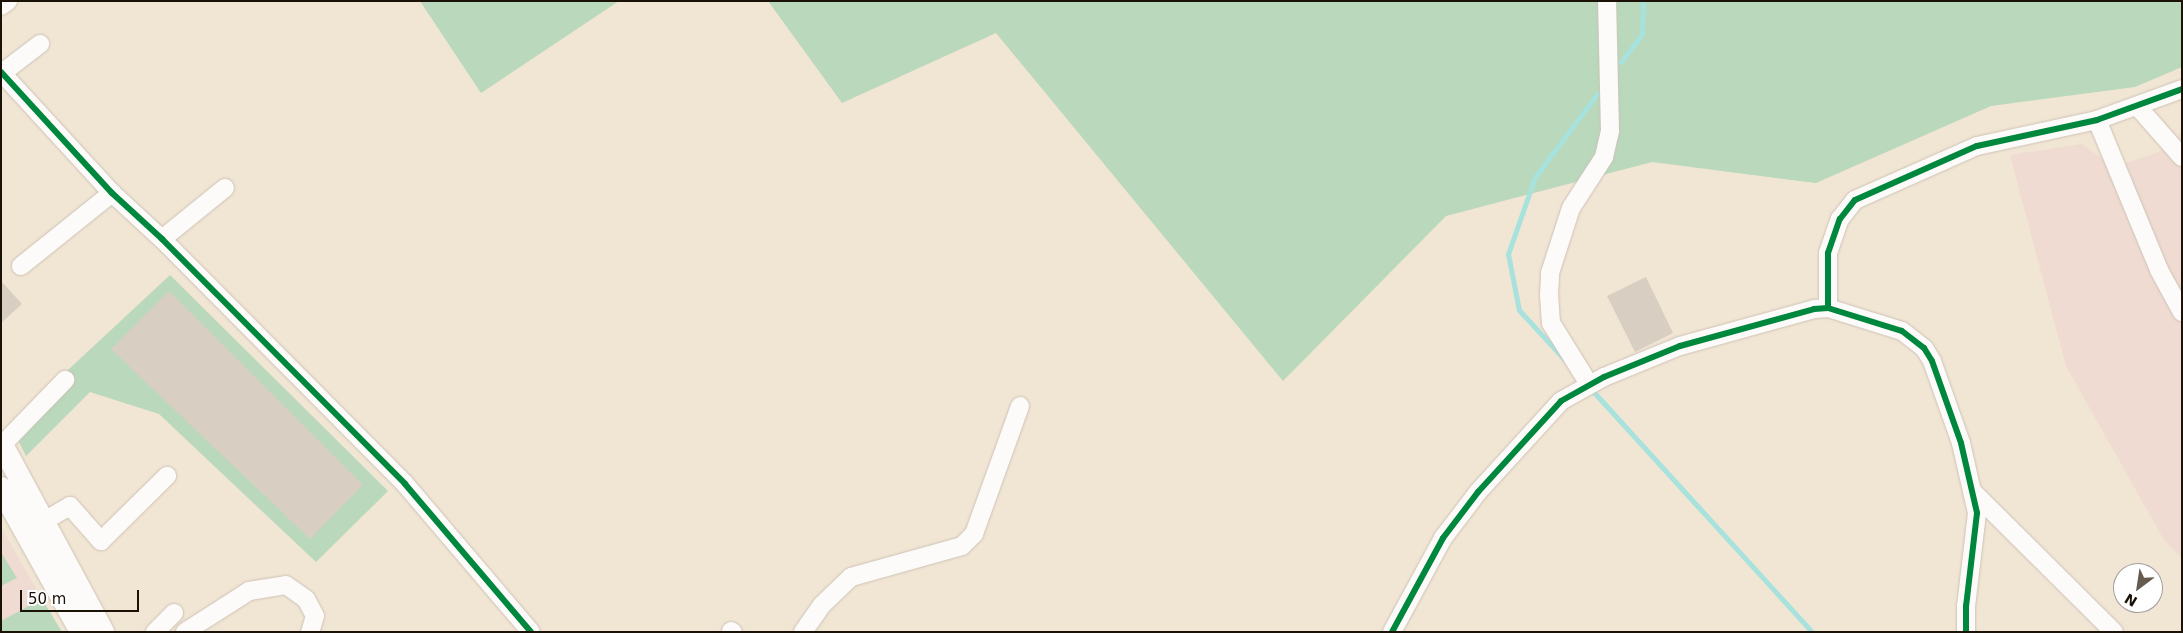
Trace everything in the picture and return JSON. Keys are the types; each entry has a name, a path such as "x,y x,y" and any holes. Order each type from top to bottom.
{"main road":[{"path":"2,444 103,632"},
{"path":"3,494 81,632"}],"street":[{"path":"1,6 8,1"},
{"path":"1585,387 1551,322 1550,273 1571,208 1604,157 1610,132 1607,1"},
{"path":"40,44 2,73 112,193 162,239 405,484 531,632"},
{"path":"1828,308 1828,253 1840,219 1856,200 1977,146 2097,120 2138,107 2182,89"},
{"path":"2138,107 2182,157"},
{"path":"2097,120 2159,270 2182,312"},
{"path":"162,239 225,188"},
{"path":"21,266 112,193"},
{"path":"1392,632 1443,538 1478,492 1553,407 1585,387 1680,346 1814,309 1828,308 1902,331 1924,348 1932,361 1961,443 1977,513 1966,606 1966,632"},
{"path":"2,444 65,380"},
{"path":"803,632 822,605 851,578 962,546 974,534 1020,406"},
{"path":"44,521 70,506 101,541 167,476"},
{"path":"1971,490 2114,632"},
{"path":"186,632 248,591 286,585 306,599 315,616 310,632"},
{"path":"155,632 174,613"}],"shaded area":[{"path":"2182,132 2182,558 2164,540 2066,366 2010,155 2082,144 2114,167 2159,152"},
{"path":"1,527 42,599 62,632 1,632"}],"green space":[{"path":"420,1 619,1 481,93"},
{"path":"768,1 2182,1 2182,67 2135,87 1991,106 1816,183 1652,162 1446,216 1283,381 996,33 842,103"},
{"path":"170,275 388,491 316,562 159,414 90,392 26,456 10,424"},
{"path":"1,552 17,578 1,586"},
{"path":"42,599 62,632 1,632 1,621"}],"building":[{"path":"1646,277 1673,333 1635,352 1607,296"},
{"path":"1,281 22,304 1,323"},
{"path":"169,291 363,485 310,539 111,349"}],"waterway":[{"path":"1621,62 1642,34 1643,1"},
{"path":"1565,360 1519,310 1508,254 1535,177 1597,94"},
{"path":"1591,389 1812,632"}],"cycle path":[{"path":"1,72 112,193 162,239 405,484 531,632"},
{"path":"1828,308 1828,253 1840,219 1855,200 1977,146 2097,120 2182,89"},
{"path":"1392,632 1443,538 1478,492 1561,401 1604,377 1680,346 1814,309 1828,308 1902,331 1924,348 1932,361 1961,443 1977,513 1966,606 1966,632"}]}
